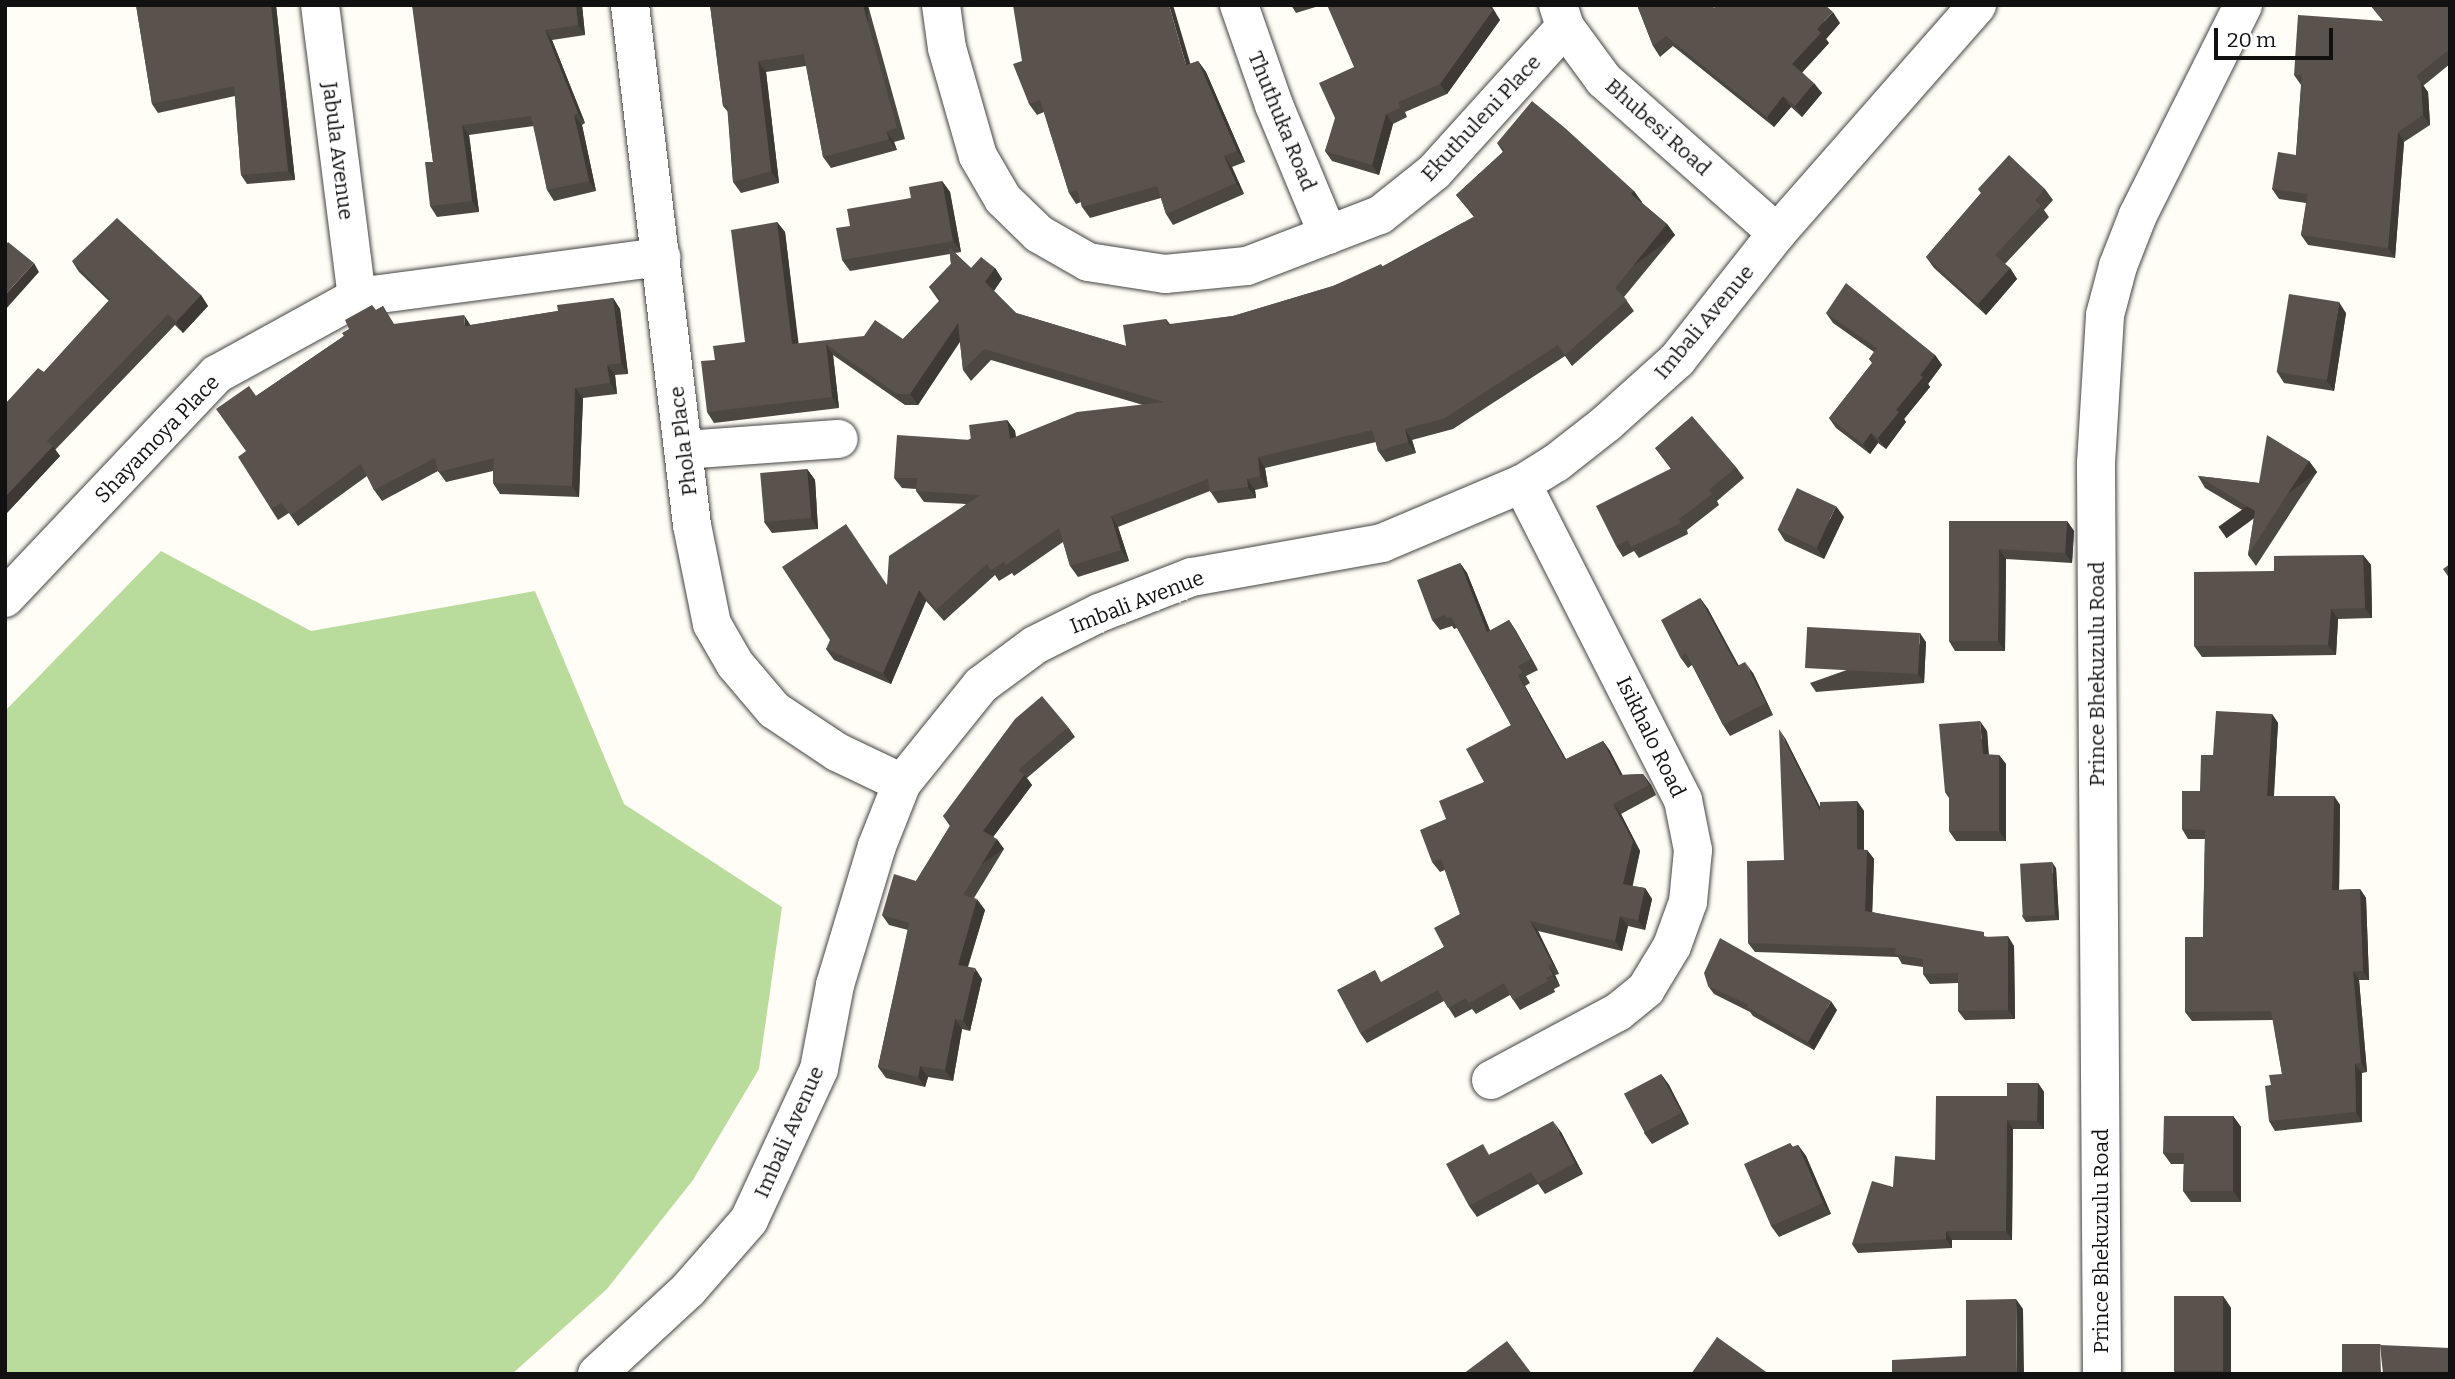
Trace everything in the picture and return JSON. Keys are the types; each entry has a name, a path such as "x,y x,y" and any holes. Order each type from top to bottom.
{"street":[{"name":"Jabula Avenue","path":"320,5 357,297"},
{"name":"Phola Place","path":"630,5 692,524 712,624 736,664 774,710 836,752 902,783"},
{"name":"Ekuthuleni Place","path":"942,5 947,48 978,156 1003,199 1039,234 1088,262 1165,274 1247,266 1380,215 1434,172 1562,16"},
{"name":"Thuthuka Road","path":"1239,5 1274,105 1328,235"},
{"name":"Imbali Avenue","path":"597,1374 688,1290 749,1220 819,1069 835,985 877,846 902,783 981,685 1035,645 1099,613 1192,577 1382,543 1522,484 1607,423 1676,360 1777,233 1977,5"},
{"name":"Prince Bhekuzulu Road","path":"2102,1374 2096,463 2105,315 2118,266 2137,215 2243,5"},
{"name":"Bhubesi Road","path":"1562,16 1604,80 1777,233"},
{"name":"Shayamoya Place","path":"5,598 217,374 357,297 661,257"},
{"path":"684,450 839,439"},
{"name":"Isikhalo Road","path":"1490,1080 1618,1012 1646,989 1672,946 1684,913 1693,850 1684,800 1522,484"}],"green space":[{"path":"161,551 311,631 535,591 624,804 782,907 759,1069 693,1180 607,1289 512,1374 5,1374 5,711"}],"building":[{"path":"136,5 271,5 288,171 241,175 234,86 152,104"},
{"path":"412,5 576,5 578,25 545,30 578,113 574,115 589,181 547,190 531,116 462,125 472,201 430,206 425,162 433,162"},
{"path":"710,5 863,5 897,128 886,131 889,139 823,157 804,54 758,61 771,171 733,182 727,105 723,106"},
{"path":"1013,5 1169,5 1186,65 1198,61 1237,151 1224,156 1236,183 1166,214 1157,186 1082,207 1077,190 1069,193 1040,100 1029,104 1013,64 1022,61"},
{"path":"1327,5 1487,5 1493,10 1440,84 1398,102 1400,108 1386,114 1372,165 1325,151 1335,118 1319,83 1354,67"},
{"path":"1637,5 1713,5 1714,8 1716,5 1825,5 1833,12 1817,29 1821,33 1792,64 1814,83 1795,106 1783,96 1767,117 1666,36 1653,46"},
{"path":"2371,5 2450,5 2450,49 2416,76 2421,82 2423,115 2398,132 2388,248 2301,235 2308,194 2272,189 2278,152 2296,155 2302,75 2294,75 2298,15 2384,21"},
{"path":"1532,101 1565,128 1634,191 1631,194 1667,224 1615,288 1627,300 1565,355 1558,345 1445,418 1405,429 1408,442 1378,451 1372,430 1258,457 1260,476 1247,479 1248,487 1210,492 1208,479 1111,516 1121,550 1070,566 1059,528 1006,565 1004,562 991,570 987,564 936,610 919,590 883,673 826,649 830,640 782,567 846,524 887,585 889,556 980,495 916,491 917,478 894,478 897,435 971,440 969,425 1007,420 1010,439 1077,412 1164,402 984,349 963,370 958,323 910,394 897,394 826,344 832,397 707,412 701,361 715,360 713,346 745,342 731,230 777,222 792,344 864,336 875,320 903,339 941,300 929,287 951,264 949,247 971,268 981,257 995,268 985,282 1016,313 1126,346 1123,325 1166,319 1167,325 1233,316 1333,286 1381,264 1383,267 1475,216 1456,195 1505,150 1497,143"},
{"path":"2009,155 2045,189 2035,200 2041,206 1995,255 2010,268 1978,304 1926,257 1982,192 1978,189"},
{"path":"942,181 953,241 842,260 836,228 850,226 847,209 911,198 909,187"},
{"path":"117,218 201,295 176,322 168,314 47,441 53,446 5,497 5,404 38,368 44,372 110,299 72,261"},
{"path":"8,242 34,263 5,295 5,246"},
{"path":"1846,283 1935,355 1920,375 1923,377 1896,410 1899,412 1878,438 1871,433 1863,444 1829,418 1873,362 1869,359 1877,348 1826,313"},
{"path":"2289,294 2339,302 2327,380 2277,372"},
{"path":"613,298 621,363 607,365 610,383 575,388 572,486 493,483 494,458 438,472 435,458 374,490 361,464 291,515 281,503 271,509 238,457 246,451 216,409 249,386 256,396 344,336 342,333 349,329 345,320 372,305 376,310 383,306 393,324 464,315 465,326 558,311 557,305"},
{"path":"1692,416 1736,467 1709,490 1712,494 1679,519 1681,523 1631,547 1628,540 1616,546 1596,506 1672,468 1655,448"},
{"path":"2267,435 2309,461 2248,555 2255,511 2198,476 2259,483"},
{"path":"807,469 811,518 764,522 760,473"},
{"path":"1797,488 1836,506 1817,548 1778,530"},
{"path":"1949,521 2067,521 2065,553 1999,549 1998,641 1949,641"},
{"path":"2363,555 2365,608 2331,609 2328,645 2194,646 2194,572 2274,571 2274,556"},
{"path":"1460,563 1487,632 1509,620 1531,659 1518,666 1522,673 1518,675 1565,760 1603,741 1620,775 1643,774 1649,785 1613,804 1633,841 1623,884 1645,888 1638,920 1620,916 1615,941 1530,921 1552,963 1548,965 1553,975 1546,978 1548,981 1513,1000 1504,983 1469,1003 1466,998 1448,1008 1438,990 1360,1033 1337,990 1375,970 1381,982 1444,947 1434,928 1460,914 1441,859 1432,862 1420,830 1446,819 1439,801 1484,782 1466,749 1511,725 1451,617 1447,618 1445,615 1432,620 1417,580"},
{"path":"2450,564 2450,579 2443,569"},
{"path":"1700,598 1737,666 1745,662 1766,703 1723,725 1686,653 1680,657 1661,620"},
{"path":"1807,627 1920,633 1918,674 1805,668"},
{"path":"1042,696 1068,727 1018,770 1024,775 983,831 997,839 963,895 977,899 958,965 975,968 963,1020 955,1019 945,1070 920,1066 918,1077 878,1067 909,923 882,915 894,874 916,881 951,824 943,816 1015,719"},
{"path":"2216,711 2272,714 2267,796 2334,796 2332,890 2360,889 2363,971 2353,971 2361,1063 2355,1064 2356,1112 2269,1121 2265,1086 2271,1085 2269,1075 2282,1074 2271,1011 2185,1012 2185,937 2203,937 2205,830 2182,829 2182,791 2200,791 2201,755 2213,755"},
{"path":"1980,721 1983,754 1999,755 1999,831 1949,831 1949,792 1945,792 1939,724"},
{"path":"1779,729 1820,811 1820,802 1857,801 1857,849 1867,850 1865,911 1984,932 1984,937 2008,936 2008,1010 1958,1011 1958,973 1923,974 1923,959 1895,954 1896,948 1748,943 1747,861 1784,860"},
{"path":"2052,862 2055,915 2023,917 2020,864"},
{"path":"1720,938 1831,1001 1808,1042 1747,1007 1749,1005 1708,986 1704,973"},
{"path":"1661,1074 1682,1113 1645,1133 1624,1094"},
{"path":"2007,1083 2038,1083 2037,1121 2007,1120 2006,1231 1946,1231 1946,1239 1852,1244 1872,1181 1893,1187 1895,1156 1935,1160 1936,1096 2007,1096"},
{"path":"2164,1116 2233,1116 2233,1191 2183,1191 2184,1153 2163,1153"},
{"path":"1553,1121 1575,1163 1538,1183 1531,1172 1469,1206 1446,1164 1483,1144 1489,1155"},
{"path":"1790,1143 1792,1147 1798,1145 1823,1203 1771,1226 1744,1164"},
{"path":"2174,1296 2223,1296 2223,1371 2174,1371"},
{"path":"2016,1299 2017,1374 1891,1374 1892,1360 1966,1356 1966,1300"},
{"path":"1717,1337 1769,1374 1691,1374"},
{"path":"1507,1341 1532,1374 1463,1374"},
{"path":"2342,1344 2381,1344 2381,1374 2342,1374"},
{"path":"2380,1345 2450,1348 2450,1374 2383,1374"}]}
